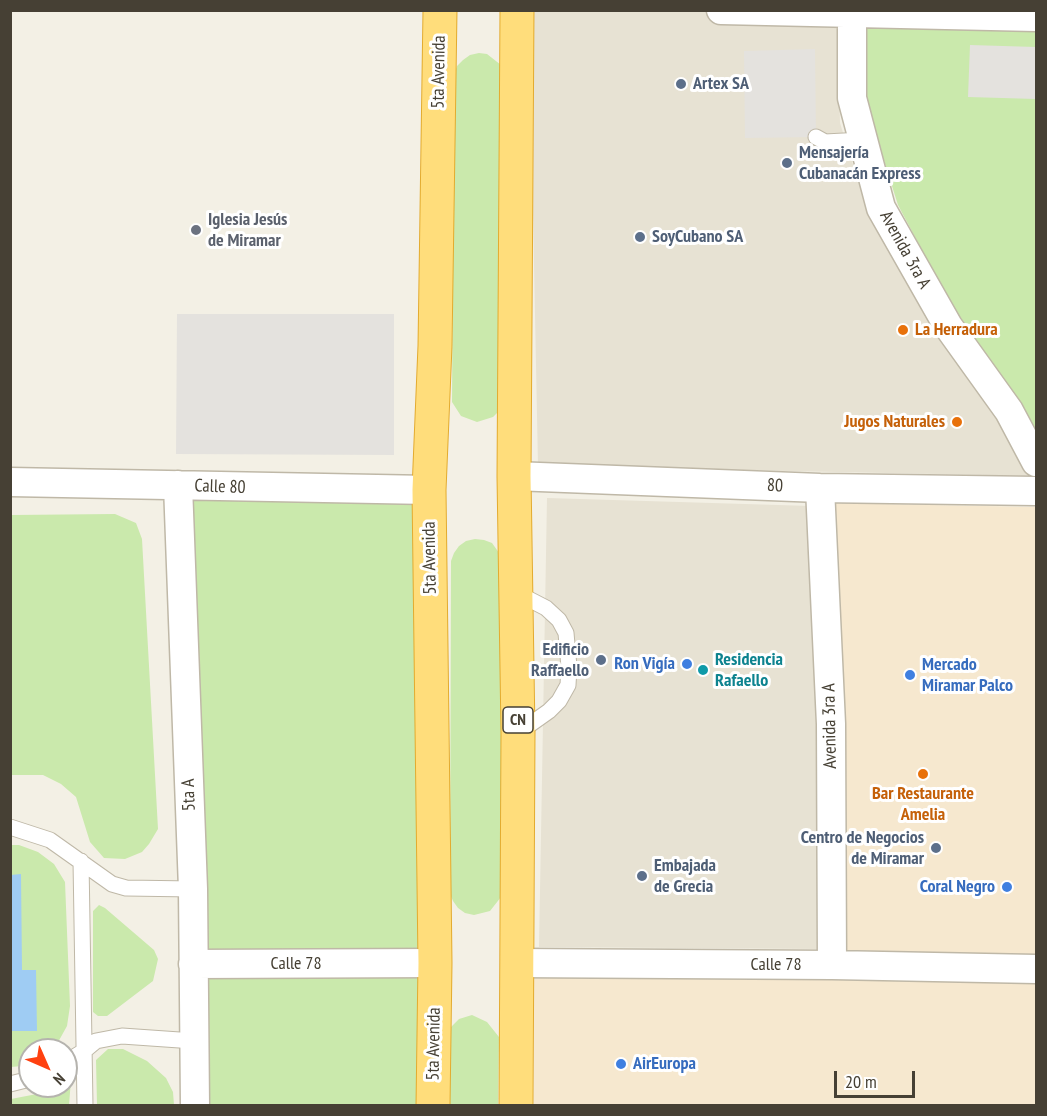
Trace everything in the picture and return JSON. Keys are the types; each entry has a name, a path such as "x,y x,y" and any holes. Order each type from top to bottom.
{"highway":[{"name":"5ta Avenida","path":"433,1106 435,963 429,490 435,346 440,10"},
{"name":"CN","path":"516,1106 518,733 514,476 517,10"}],"street":[{"path":"721,10 1036,17"},
{"name":"Avenida 3ra A","path":"852,12 852,98 881,208 948,326 1009,411 1036,462"},
{"name":"80","path":"514,476 820,488 1036,491"},
{"name":"Calle 80","path":"10,482 429,490"},
{"name":"5ta A","path":"178,485 193,890 195,1106"},
{"name":"Avenida 3ra A","path":"820,488 831,724 832,965"},
{"name":"Calle 78","path":"193,964 435,963"},
{"name":"Calle 78","path":"516,963 1036,969"}],"lane":[{"path":"816,137 825,142 863,140"},
{"path":"517,593 546,608 559,620 566,633 569,667 568,685 559,701 518,733"},
{"path":"10,826 50,840 112,884 126,888 193,890"},
{"path":"81,861 85,1106"},
{"path":"78,1055 96,1041 122,1036 194,1041"}],"shaded area":[{"path":"529,11 837,11 840,123 859,184 940,335 1036,476 538,466"},
{"path":"970,45 1036,47 1036,99 968,97"},
{"path":"815,49 816,137 745,138 744,51"},
{"path":"177,314 394,314 394,455 176,454"},
{"path":"547,498 811,506 821,949 539,947"},
{"name":"Centro de Negocios de Miramar","path":"827,503 1036,507 1036,1105 534,1106 534,975 838,978"}],"green space":[{"path":"864,23 1036,31 1036,439 960,322 898,205 864,97"},
{"path":"479,53 487,54 501,65 499,411 493,417 477,422 461,416 452,402 454,75 457,66 463,60"},
{"path":"178,485 429,490 433,1105 195,1105"},
{"path":"115,514 136,523 142,539 158,829 142,852 125,859 104,858 90,842 76,797 61,784 43,775 10,775 11,515"},
{"path":"475,539 492,543 502,557 501,897 490,911 474,915 458,908 450,894 451,561 459,546"},
{"path":"10,845 19,845 38,852 54,864 65,882 70,1006 67,1026 60,1038 18,1038 18,1066 11,1067"},
{"path":"99,905 154,950 158,959 153,981 107,1016 98,1016 93,1012 93,911"},
{"path":"472,1015 487,1022 499,1037 498,1105 448,1106 449,1029 459,1019"},
{"path":"108,1049 123,1049 147,1061 166,1078 173,1092 174,1105 97,1105 96,1060"},
{"path":"70,1098 69,1105 11,1105 11,1099"}],"water":[{"path":"21,874 22,970 36,970 37,1031 11,1031 11,875"}],"place":[{"name":"Artex SA","path":"681,84"},
{"name":"Mensajería Cubanacán Express","path":"787,163"},
{"name":"Iglesia Jesús de Miramar","path":"196,230"},
{"name":"SoyCubano SA","path":"640,237"},
{"name":"La Herradura","path":"903,330"},
{"name":"Jugos Naturales","path":"957,422"},
{"name":"Edificio Raffaello","path":"601,660"},
{"name":"Ron Vigía","path":"687,664"},
{"name":"Residencia Rafaello","path":"703,670"},
{"name":"Mercado Miramar Palco","path":"910,675"},
{"name":"Bar Restaurante Amelia","path":"923,774"},
{"name":"Centro de Negocios de Miramar","path":"936,848"},
{"name":"Embajada de Grecia","path":"642,876"},
{"name":"Coral Negro","path":"1007,887"},
{"name":"AirEuropa","path":"621,1064"}]}
